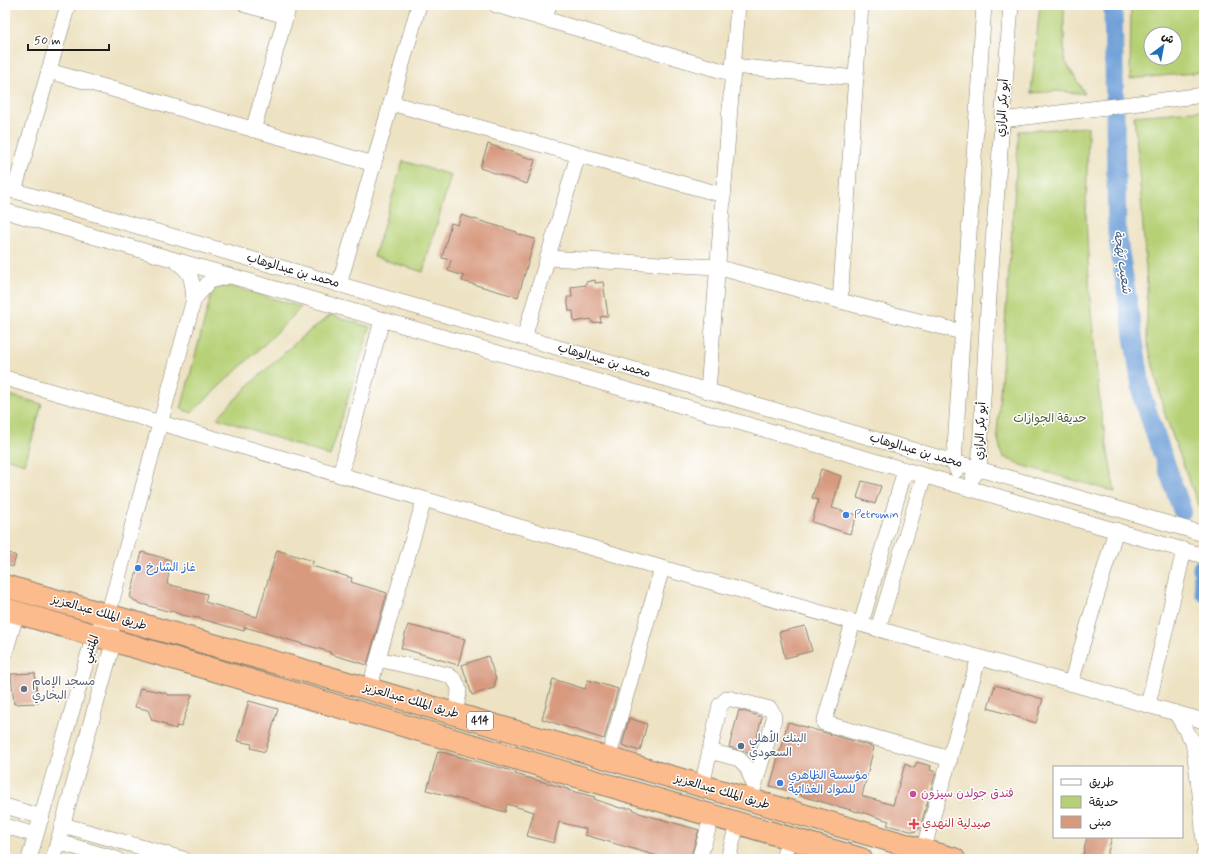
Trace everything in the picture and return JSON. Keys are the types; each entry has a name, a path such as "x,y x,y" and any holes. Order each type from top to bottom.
{"highway":[{"name":"طريق الملك عبدالعزيز","path":"5,586 369,689 702,786 752,792 922,850 954,859"},
{"name":"طريق الملك عبدالعزيز","path":"11,611 861,859"}],"street":[{"path":"10,190 49,71 68,5"},
{"path":"246,5 287,11 253,130"},
{"path":"339,285 419,5"},
{"path":"496,5 547,12 733,70 856,78"},
{"path":"708,391 738,5"},
{"path":"840,301 861,5"},
{"name":"أبو بكر الرازي","path":"984,5 954,462 965,487 979,469 988,309 1011,5"},
{"path":"49,71 374,164"},
{"path":"1002,120 1204,95"},
{"path":"391,102 723,195"},
{"path":"524,338 578,154"},
{"name":"محمد بن عبدالوهاب","path":"10,190 1204,534"},
{"name":"محمد بن عبدالوهاب","path":"5,211 1204,556"},
{"path":"547,258 717,267 840,301 962,332"},
{"path":"176,261 186,268 190,274 194,299"},
{"path":"194,299 210,282 229,276"},
{"name":"المتنبي","path":"53,859 63,825 108,615 194,299"},
{"path":"340,475 382,320"},
{"path":"5,378 424,500 1204,721"},
{"path":"905,470 824,723 950,759"},
{"path":"878,629 924,476"},
{"path":"369,689 424,500"},
{"path":"1071,683 1116,530"},
{"path":"1148,705 1184,550"},
{"path":"608,759 662,568"},
{"path":"5,653 11,611"},
{"name":"المتنبي","path":"29,859 104,638"},
{"path":"922,850 979,657"},
{"path":"378,659 448,675 455,679 459,686 459,692 454,714"},
{"path":"702,786 720,705 728,698 770,709 773,713 774,718 752,792"},
{"path":"1176,713 1193,742 1200,794 1204,841"},
{"path":"710,751 739,759 747,767 752,792"},
{"path":"5,806 42,817"},
{"path":"699,859 712,816"},
{"path":"728,859 737,824"},
{"path":"63,825 183,859"},
{"path":"5,826 36,835"},
{"path":"782,859 789,839"},
{"path":"58,842 116,859"},
{"path":"1204,854 1204,859"}],"green space":[{"path":"1040,5 1064,5 1064,59 1085,94 1058,91 1031,93"},
{"path":"1131,5 1204,5 1204,72 1130,79"},
{"path":"1204,110 1204,515 1196,499 1165,415 1147,341 1147,285 1134,116"},
{"name":"حديقة الجوازات","path":"1088,127 1086,215 1090,299 1100,406 1115,492 1021,465 1002,456 997,435 1019,131"},
{"path":"403,161 451,175 423,272 374,257"},
{"path":"219,286 231,286 301,307 275,335 192,413 181,409 213,288"},
{"path":"331,315 370,327 330,456 217,418 247,387 304,335"},
{"path":"5,394 42,404 25,464 5,458"}],"building":[{"path":"488,144 535,160 527,184 480,168"},
{"path":"461,215 535,239 518,297 462,281 464,276 448,271 451,260 442,258 451,223 458,225"},
{"path":"595,280 595,283 603,282 608,316 600,317 601,322 592,323 591,319 574,322 573,311 569,311 567,297 572,297 571,287 586,285 586,282"},
{"path":"821,469 841,476 832,508 857,515 850,534 812,522 818,500 812,498"},
{"path":"862,481 881,486 875,504 857,498"},
{"path":"277,550 313,561 312,566 352,578 351,582 387,593 367,665 330,654 330,652 245,627 244,631 138,603 130,597 142,552 171,560 167,584 207,594 205,602 257,617"},
{"path":"5,551 16,556 13,567 5,564"},
{"path":"408,625 465,639 458,665 401,648"},
{"path":"805,626 812,651 785,658 779,632"},
{"path":"488,656 496,679 494,688 472,695 462,665"},
{"name":"مسجد الإمام البخاري","path":"35,673 38,703 14,704 11,674"},
{"path":"553,679 585,689 588,680 618,689 604,739 542,719"},
{"path":"995,685 1043,699 1036,723 988,708"},
{"path":"140,688 166,693 167,695 192,695 181,727 176,726 176,729 152,720 148,710 135,707"},
{"path":"249,701 278,709 265,752 251,748 252,744 237,741"},
{"path":"739,710 762,717 752,755 729,747"},
{"path":"629,718 647,724 640,751 622,745"},
{"path":"788,722 874,747 862,796 893,805 905,764 914,768 917,762 931,766 930,770 936,772 920,828 914,832 887,825 889,821 770,786"},
{"path":"438,751 516,772 515,774 595,797 594,799 620,808 631,808 639,813 699,830 690,859 668,859 585,835 586,829 559,822 554,843 527,836 534,812 507,804 505,812 427,790"},
{"path":"1087,838 1112,838 1106,859 1082,859"}],"waterway":[{"name":"شعيب بَهْجة","path":"1113,5 1117,233 1143,399 1182,510"},
{"name":"شعيب بَهْجة","path":"1202,568 1204,592"}],"place":[{"name":"Petromin","path":"846,515"},
{"name":"غاز الشارخ","path":"138,568"},
{"name":"مسجد الإمام البخاري","path":"24,689"},
{"name":"البنك الأهلي السعودي","path":"741,746"},
{"name":"مؤسسة الظاهري للمواد الغذائية","path":"780,783"},
{"name":"فندق جولدن سيزون","path":"913,794"},
{"name":"صيدلية النهدي","path":"914,824"}]}
